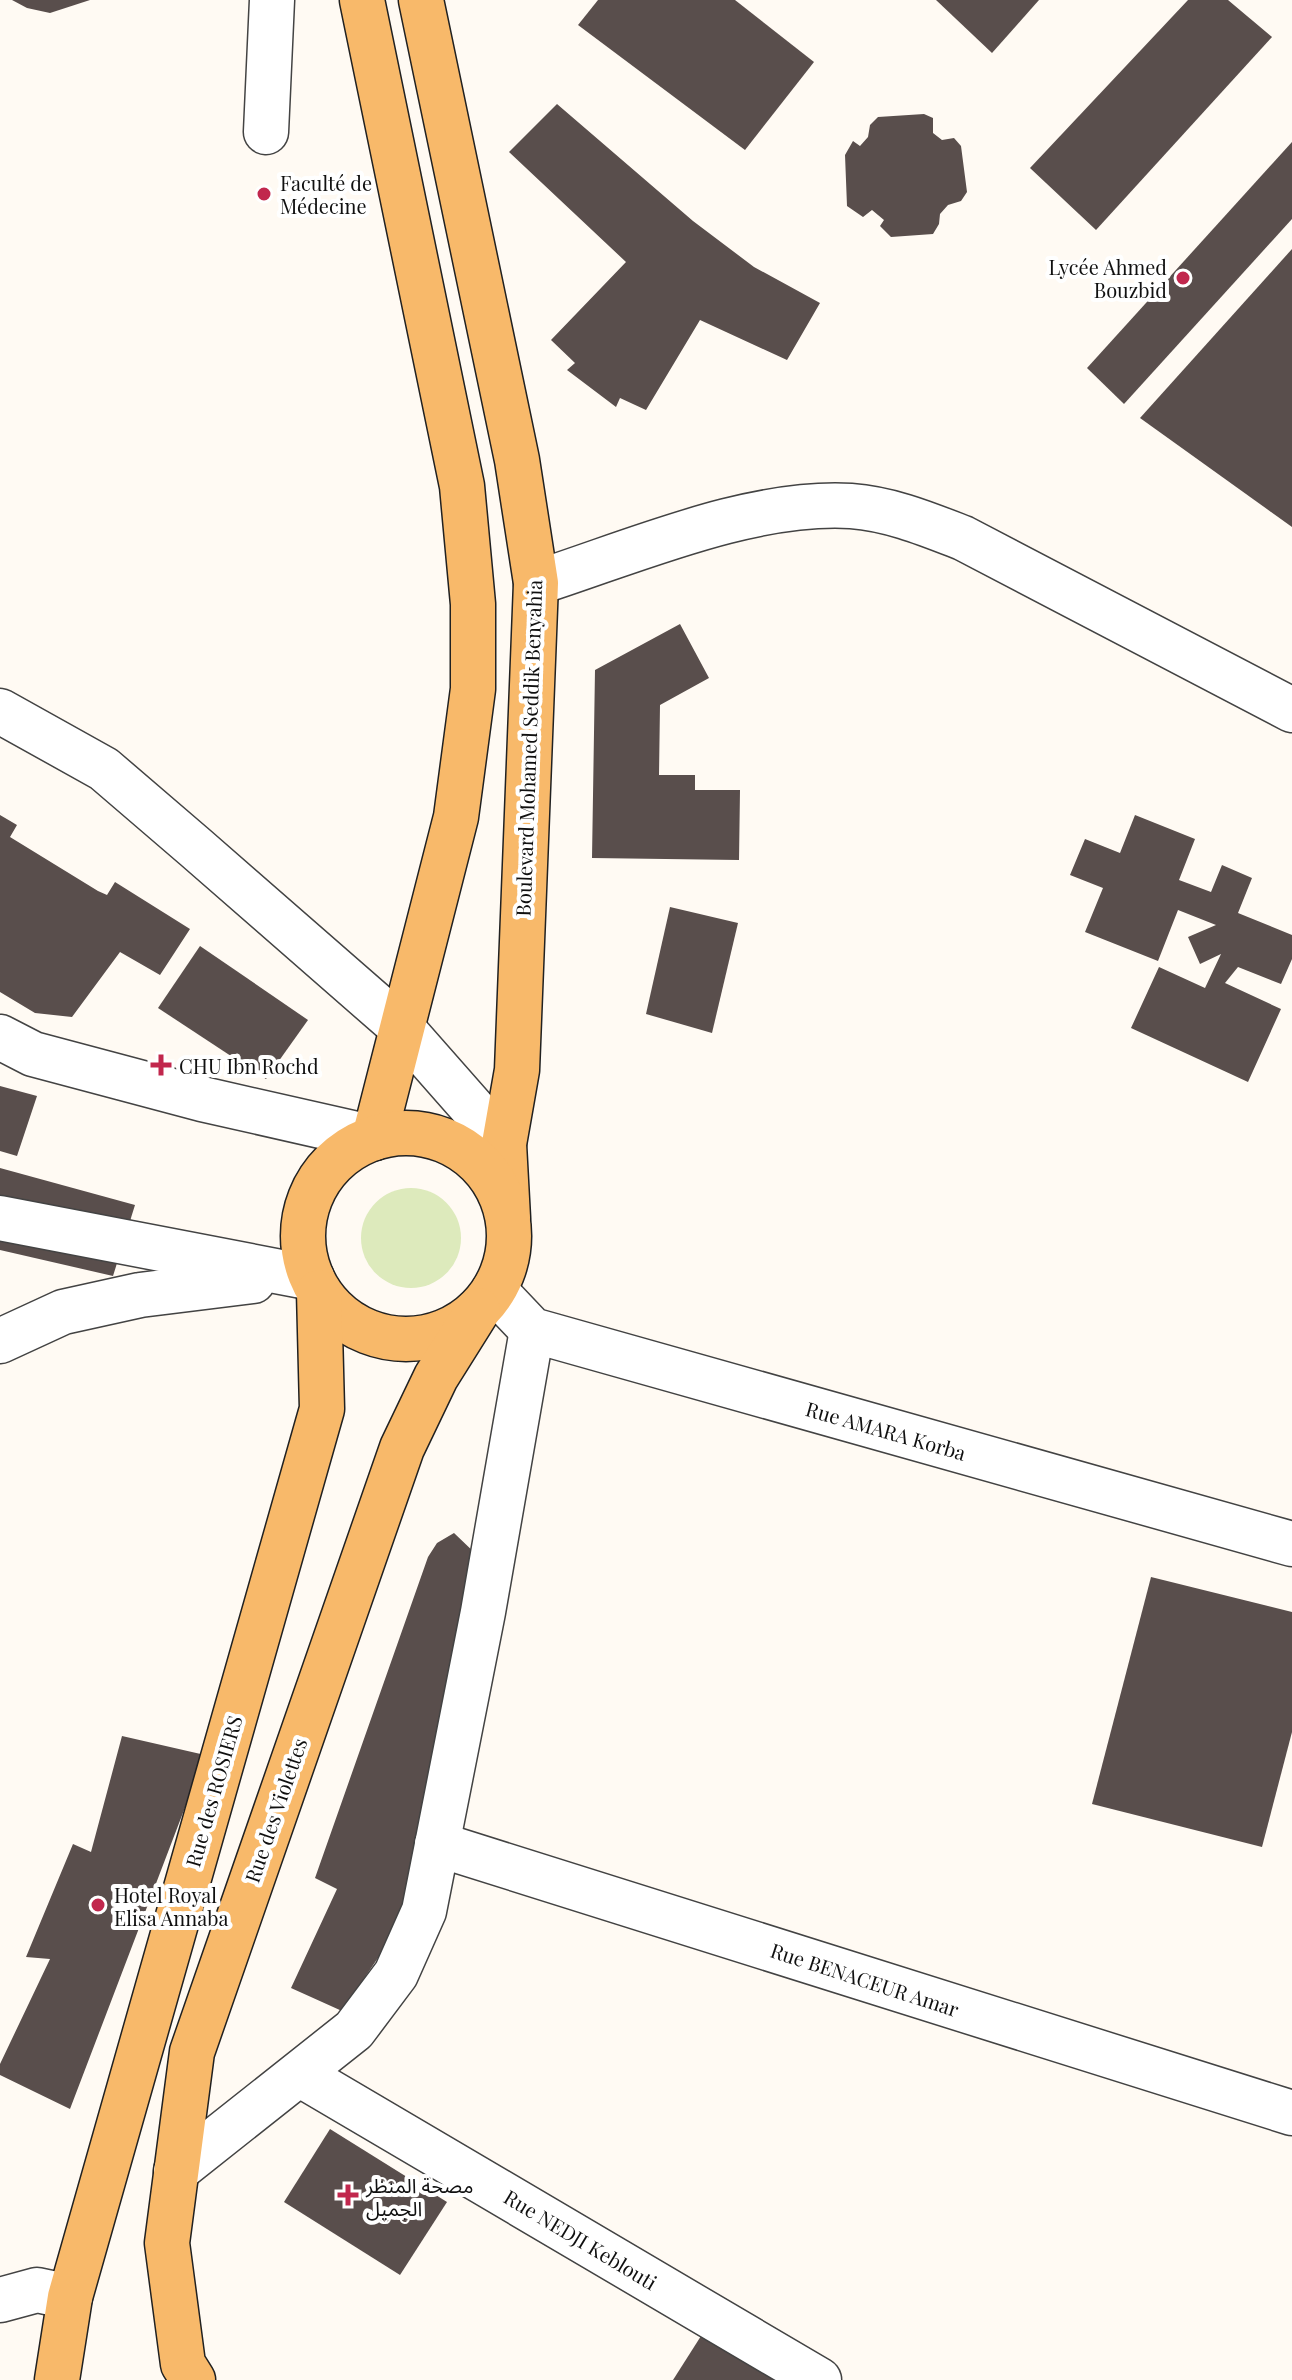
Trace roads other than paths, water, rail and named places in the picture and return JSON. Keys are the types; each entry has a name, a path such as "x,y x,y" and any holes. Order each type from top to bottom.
{"main road":[{"path":"362,0 462,486 473,604 473,689 456,817 374,1138"},
{"name":"Boulevard Mohamed Seddik Benyahia","path":"421,0 517,460 536,583 517,1070 504,1144 508,1218"},
{"path":"409,1133 444,1139 474,1157 489,1175 496,1184 508,1218 510,1243 505,1267 486,1300 454,1328 424,1337 394,1338 365,1331 339,1315 307,1282 303,1245 306,1211 315,1190 343,1154 374,1138 409,1133"},
{"name":"Rue des ROSIERS","path":"57,2380 70,2297 322,1409 307,1282"},
{"name":"Rue des Violettes","path":"193,2380 183,2364 167,2243 192,2052 402,1448 436,1377 486,1300"}],"street":[{"path":"266,132 272,0"},
{"path":"536,583 739,518 796,506 854,506 910,517 963,538 1292,710"},
{"path":"0,711 104,769 401,1027 504,1144"},
{"path":"0,1037 49,1058 202,1099 374,1138"},
{"path":"0,1218 307,1282"},
{"path":"0,1341 63,1312 140,1295 307,1282"},
{"path":"176,2171 354,2030 396,1974 424,1911 532,1330 486,1300"},
{"name":"Rue AMARA Korba","path":"532,1330 1292,1544"},
{"name":"Rue BENACEUR Amar","path":"437,1844 1292,2113"},
{"name":"Rue NEDJI Keblouti","path":"301,2075 819,2380"},
{"path":"0,2300 37,2290 70,2297"}],"place":[{"name":"Faculté de Médecine","path":"264,194"},
{"name":"Lycée Ahmed Bouzbid","path":"1183,278"},
{"name":"CHU Ibn Rochd","path":"161,1065"},
{"name":"Hotel Royal Elisa Annaba","path":"98,1905"},
{"name":"مصحة المنظر الجميل","path":"348,2195"}]}
